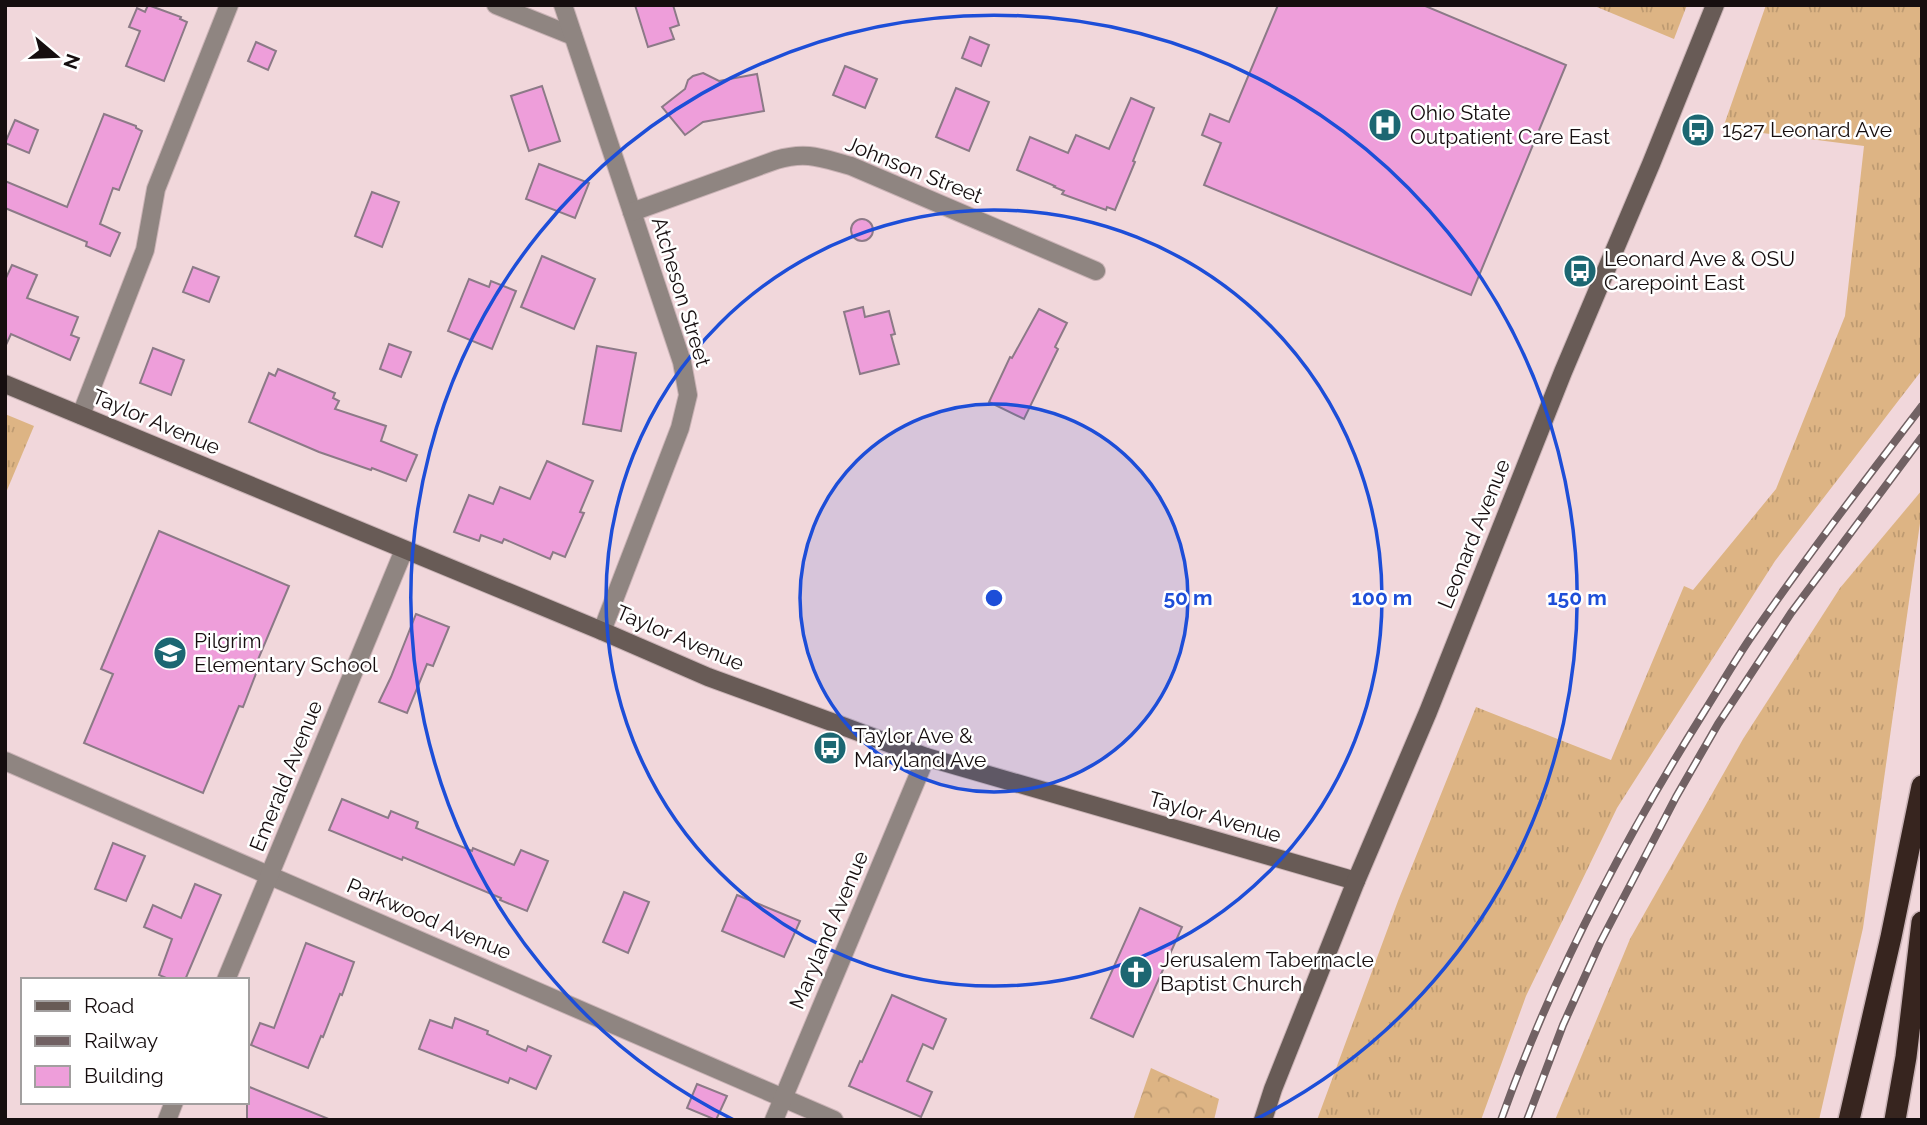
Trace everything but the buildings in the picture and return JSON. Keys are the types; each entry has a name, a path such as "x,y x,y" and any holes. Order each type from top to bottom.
{"highway":[{"path":"1849,1120 1922,786"},
{"path":"1895,1120 1906,1058 1922,922"}],"main road":[{"name":"Leonard Avenue","path":"1262,1120 1356,881 1428,712 1563,372 1656,153 1715,5"},
{"name":"Taylor Avenue","path":"5,384 708,677 926,757 1356,881"}],"street":[{"path":"80,415 145,250 156,189 229,5"},
{"path":"496,5 573,36"},
{"name":"Atcheson Street","path":"563,5 682,362 688,395 680,428 602,631"},
{"name":"Johnson Street","path":"632,212 776,160 796,155 814,156 851,166 1096,271"},
{"name":"Emerald Avenue","path":"227,978 404,550"},
{"name":"Maryland Avenue","path":"774,1120 926,757"},
{"name":"Parkwood Avenue","path":"5,761 834,1120"}],"green space":[{"path":"1592,5 1687,5 1674,39"},
{"path":"1766,5 1922,5 1922,370 1775,561 1617,808 1526,996 1481,1120 1317,1120 1398,901 1476,707 1611,760 1684,586 1693,590 1776,489 1845,316 1864,146 1723,128"},
{"path":"5,414 34,426 5,495"},
{"path":"1922,490 1922,509 1863,928 1819,1120 1555,1120 1630,939 1743,739 1840,588"},
{"path":"1151,1068 1219,1099 1214,1120 1133,1120"}],"railway":[{"path":"1501,1120 1566,962 1645,810 1737,658 1834,522 1922,406"},
{"path":"1527,1120 1563,1025 1600,943 1676,797 1718,724 1791,613 1922,437"}],"place":[{"name":"Ohio State Outpatient Care East","path":"1385,125"},
{"name":"1527 Leonard Ave","path":"1698,130"},
{"name":"Leonard Ave & OSU Carepoint East","path":"1580,271"},
{"name":"Pilgrim Elementary School","path":"170,653"},
{"name":"Taylor Ave & Maryland Ave","path":"830,748"},
{"name":"Jerusalem Tabernacle Baptist Church","path":"1136,972"}]}
